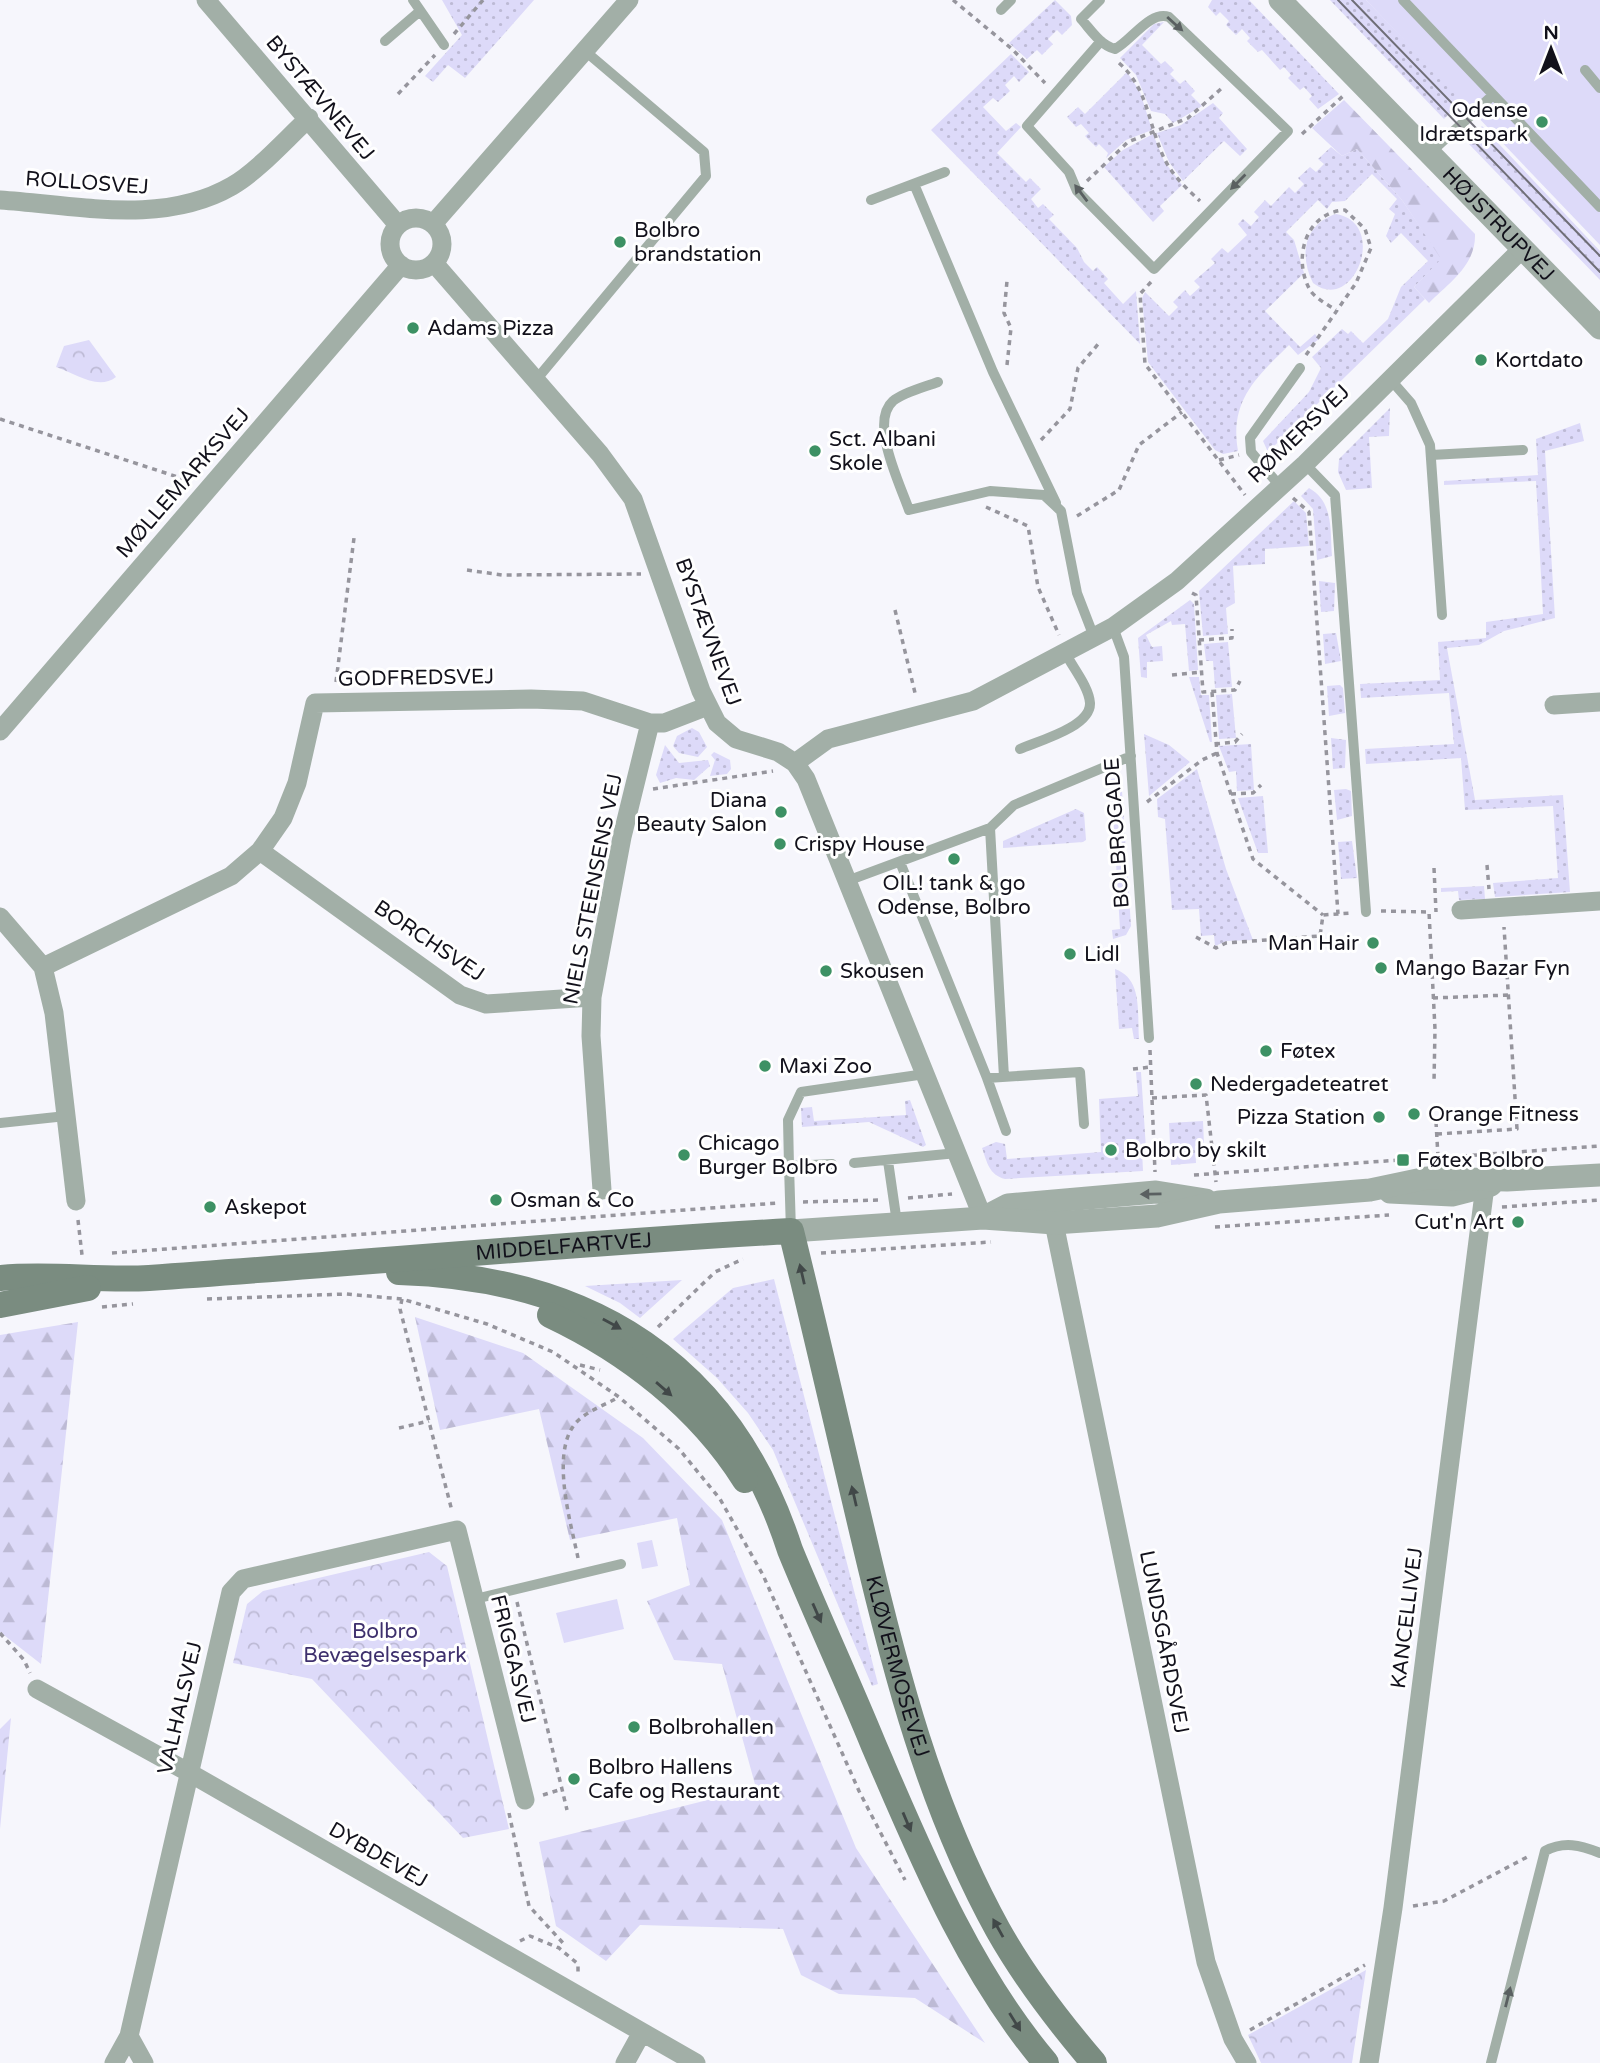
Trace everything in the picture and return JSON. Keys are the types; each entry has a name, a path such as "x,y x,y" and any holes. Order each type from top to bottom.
{"main road":[{"name":"MIDDELFARTVEJ","path":"0,1278 32,1275 145,1278 799,1230"},
{"name":"KLØVERMOSEVEJ","path":"799,1230 896,1671 921,1753 952,1835 999,1931 1056,2019 1094,2063"},
{"path":"0,1269 32,1275"},
{"name":"KLØVERMOSEVEJ","path":"261,1269 430,1273 483,1278 529,1290 601,1318 667,1358 717,1407 753,1461 775,1503 790,1550 918,1848 967,1945 1025,2039 1045,2063"},
{"name":"MIDDELFARTVEJ","path":"0,1305 145,1278"}],"street":[{"name":"BYSTÆVNEVEJ","path":"206,0 398,225"},
{"path":"433,224 629,0"},
{"name":"HØJSTRUPVEJ","path":"1280,0 1600,328"},
{"name":"ROLLOSVEJ","path":"0,200 152,211 199,203 235,185 309,118"},
{"path":"415,218 433,224 442,243 434,263 418,270 401,265 390,246 398,225 415,218"},
{"name":"RØMERSVEJ","path":"795,763 828,739 973,701 1066,654 1112,627 1177,581 1305,464 1523,248"},
{"name":"BYSTÆVNEVEJ","path":"434,263 536,380 633,499 708,706 717,723 736,739 778,752 795,763"},
{"name":"MØLLEMARKSVEJ","path":"0,731 401,265"},
{"name":"GODFREDSVEJ","path":"43,967 231,876 260,851 283,818 298,783 315,704 531,699 583,701 650,723"},
{"path":"1554,705 1600,702"},
{"path":"650,723 664,723 708,706"},
{"name":"NIELS STEENSENS VEJ","path":"602,1190 591,1035 592,997 633,791 650,723"},
{"path":"795,763 806,779 983,1218"},
{"name":"BORCHSVEJ","path":"260,851 460,995 486,1004 592,997"},
{"path":"1461,911 1600,901"},
{"path":"0,917 43,967 54,1013 76,1201"},
{"name":"MIDDELFARTVEJ","path":"799,1230 897,1226 983,1218 1054,1223 1157,1216 1219,1202 1370,1190 1430,1196 1492,1182 1600,1175"},
{"name":"KANCELLIVEJ","path":"1368,2063 1393,1908 1492,1182"},
{"name":"MIDDELFARTVEJ","path":"983,1218 1008,1205 1156,1192 1219,1202"},
{"name":"LUNDSGÅRDSVEJ","path":"1054,1223 1206,1962 1233,2039 1247,2063"},
{"name":"FRIGGASVEJ","path":"457,1530 475,1599 516,1801"},
{"name":"VALHALSVEJ","path":"114,2063 129,2036 231,1592 243,1579 457,1530"},
{"name":"DYBDEVEJ","path":"37,1689 188,1772 641,2034 696,2063"},
{"path":"625,2063 641,2034"},
{"path":"129,2036 144,2063"}],"lane":[{"path":"413,0 444,45"},
{"path":"1002,10 1011,0"},
{"path":"1100,0 1081,19 1101,41 1115,50 1154,17 1162,15 1233,77 1288,131 1154,269 1077,191 1069,172 1027,126 1101,41"},
{"path":"1403,0 1600,207"},
{"path":"385,41 420,11"},
{"path":"536,380 706,176 704,152 585,51"},
{"path":"1586,70 1600,88"},
{"path":"1430,153 1493,95"},
{"path":"871,200 946,172"},
{"path":"914,184 1027,448 1061,511 1077,593 1094,638"},
{"path":"1279,485 1251,452 1250,438 1300,368"},
{"path":"1390,378 1411,403 1430,445 1442,615"},
{"path":"938,382 894,400 884,411 883,437 909,510 990,491 1044,495 1061,511"},
{"path":"1431,455 1523,450"},
{"path":"1305,464 1335,495 1366,912"},
{"name":"BOLBROGADE","path":"1112,627 1124,657 1149,1038"},
{"path":"1020,749 1081,723 1089,712 1090,701 1086,690 1066,654"},
{"path":"847,881 990,828 1014,805 1131,756"},
{"path":"990,828 1004,1077"},
{"path":"900,862 1006,1130"},
{"path":"987,1078 1080,1072 1084,1124"},
{"path":"799,1230 789,1166 788,1120 801,1092 925,1074"},
{"path":"0,1123 66,1115"},
{"path":"855,1163 957,1153"},
{"path":"888,1161 897,1226"},
{"path":"789,1166 832,1164"},
{"path":"475,1599 621,1564"},
{"path":"1491,2063 1545,1852 1559,1844 1582,1846 1600,1853"}],"path":[{"path":"398,94 482,0"},
{"path":"953,0 1012,49 1054,92"},
{"path":"1115,50 1118,61 1140,86 1155,131 1175,176 1211,213"},
{"path":"1077,191 1119,149 1196,114 1233,77"},
{"path":"1288,131 1299,136 1361,82"},
{"path":"1300,368 1356,283 1371,248 1365,229 1345,210 1332,211 1318,221 1307,233 1302,249 1302,265 1311,292 1336,310"},
{"path":"1154,269 1151,282 1140,294 1145,365 1255,508"},
{"path":"993,372 1007,366 1011,328 1004,313 1007,281"},
{"path":"1027,448 1039,441 1070,409 1078,368 1100,343"},
{"path":"1063,525 1119,490 1139,445 1182,412"},
{"path":"0,419 208,488"},
{"path":"1279,485 1309,512 1338,914"},
{"path":"965,497 1028,526 1038,587 1066,654"},
{"path":"333,703 354,538"},
{"path":"467,570 515,575 616,576 661,572"},
{"path":"1177,581 1196,596 1203,692 1235,690 1240,681"},
{"path":"895,611 922,715"},
{"path":"1199,640 1232,638 1232,629"},
{"path":"1172,675 1202,672"},
{"path":"1212,692 1217,753 1253,859 1322,915 1429,912 1434,1082"},
{"path":"1215,744 1235,742 1242,734"},
{"path":"1148,816 1147,802 1202,760 1217,753"},
{"path":"633,791 776,771 795,763"},
{"path":"1231,794 1252,793 1261,785"},
{"path":"1434,868 1436,912"},
{"path":"1437,1134 1517,1129 1502,907"},
{"path":"1196,937 1216,948 1226,943 1320,936 1322,915"},
{"path":"1479,989 1479,996"},
{"path":"1433,998 1508,995"},
{"path":"1133,1069 1151,1067 1156,1192"},
{"path":"1152,1098 1206,1095 1219,1202"},
{"path":"602,1190 607,1242"},
{"path":"76,1201 84,1278"},
{"path":"797,1202 799,1230 820,1265"},
{"path":"203,1299 346,1294 401,1299 488,1324 553,1352 619,1397 679,1449 720,1499 763,1575 859,1791 908,1884"},
{"path":"401,1299 400,1309 457,1530"},
{"path":"99,1307 138,1304"},
{"path":"625,1402 630,1396"},
{"path":"581,1573 563,1467 565,1444 579,1419 619,1397"},
{"path":"399,1428 429,1421"},
{"path":"514,1589 567,1810"},
{"path":"0,1633 24,1660 37,1689"},
{"path":"516,1801 529,1906 563,1943 559,1948"},
{"path":"1393,1908 1434,1905 1504,1867 1545,1852"},
{"path":"530,1936 559,1948 578,1964"},
{"path":"1233,2039 1385,1953"}],"green space":[{"path":"442,0 534,0 465,78 448,65 433,82 425,76 462,35"},
{"path":"1055,0 1071,16 1072,25 1062,35 1057,30 1048,39 1053,44 1042,55 1037,50 1027,59 1009,43"},
{"path":"1212,0 1249,0 1339,94 1318,109 1309,99 1312,96 1304,87 1300,90 1288,78 1291,75 1284,67 1280,70 1262,50 1258,52 1247,41 1250,38 1242,29 1236,35 1226,25 1229,21 1220,12 1216,16 1208,7"},
{"path":"1330,0 1366,0 1463,100 1444,119"},
{"name":"Odense Idrætspark","path":"1366,0 1600,0 1600,245"},
{"path":"1164,22 1142,45 1161,64 1165,61 1174,70 1170,74 1180,84 1185,80 1195,91 1191,95 1202,106 1173,123 1165,114 1151,111 1136,75 1120,58 1154,24"},
{"path":"1011,54 1029,72 1019,82 1014,76 1005,85 1010,91 998,102 993,98 983,107 1006,131 1016,123 1021,127 997,153 1026,182 1030,178 1041,189 1031,199 1038,208 1043,204 1054,215 1049,219 1077,248 1084,262 1093,271 1097,267 1108,279 1104,283 1123,304 1136,291 1140,344 931,130"},
{"path":"1127,72 1140,92 1152,130 1126,140 1106,158 1108,153 1099,144 1096,147 1085,136 1089,133 1081,124 1076,127 1067,117 1078,107 1085,114"},
{"path":"1344,100 1475,234 1471,255 1466,264 1429,303 1414,287 1441,259 1402,200 1357,149 1342,156 1312,128"},
{"path":"1213,103 1223,113 1219,118 1247,149 1240,156 1224,141 1183,181 1169,162 1157,133 1181,125"},
{"path":"1482,126 1600,251 1600,280 1467,142"},
{"path":"1153,134 1164,161 1182,185 1160,206 1164,211 1153,222 1104,167 1123,150"},
{"path":"1331,147 1342,156 1357,149 1402,200 1442,259 1414,287 1425,299 1268,452 1263,441 1309,392 1321,368 1312,357 1342,329 1348,334 1351,331 1363,343 1388,319 1401,287 1428,261 1401,233 1391,243 1386,236 1395,214 1389,209 1397,199 1372,174 1345,201 1332,202 1327,209 1318,200 1286,232 1294,240 1304,273 1265,311 1300,347 1315,334 1319,339 1298,355 1289,345 1256,379 1242,403 1238,417 1238,451 1223,454 1215,450 1148,362 1142,298 1145,292 1169,316 1178,307 1173,302 1185,290 1190,296 1200,287 1194,281 1215,263 1211,259 1222,248 1228,253 1247,235 1238,224 1243,219 1251,226 1259,217 1254,212 1265,200 1271,206 1289,187 1295,193 1304,184 1298,178 1310,167 1316,172 1324,164 1318,159"},
{"path":"1336,214 1352,221 1361,233 1363,248 1360,264 1352,278 1341,287 1328,290 1313,283 1306,262 1307,242 1317,225"},
{"path":"89,340 116,377 109,381 94,382 56,367 64,346"},
{"path":"1390,408 1389,436 1369,437 1372,488 1346,490 1338,472 1339,459"},
{"path":"1580,423 1584,441 1545,451 1555,618 1504,631 1479,645 1447,648 1475,800 1563,795 1570,892 1495,897 1493,883 1558,878 1553,806 1465,810 1461,758 1366,764 1365,749 1454,744 1449,693 1361,698 1360,684 1440,680 1438,642 1486,638 1486,622 1543,614 1536,481 1444,485 1444,481 1538,475 1536,439"},
{"path":"1309,488 1323,501 1330,527 1332,556 1317,560 1313,509 1301,496"},
{"path":"1294,501 1306,513 1309,546 1265,549 1265,564 1233,566 1235,603 1226,608 1228,634 1203,636 1199,591"},
{"path":"1319,581 1335,583 1334,611 1321,612"},
{"path":"1190,600 1194,604 1198,670 1189,671 1185,624 1172,625 1171,621 1146,635 1152,647 1162,646 1163,661 1147,662 1147,678 1141,677 1138,638"},
{"path":"1336,633 1341,661 1325,664 1323,634"},
{"path":"1228,642 1232,687 1215,688 1213,661 1206,661 1204,644"},
{"path":"1189,677 1199,677 1201,695 1209,695 1212,742 1210,742"},
{"path":"1340,685 1343,688 1345,713 1329,716 1327,686"},
{"path":"1232,694 1236,738 1219,739 1216,695"},
{"path":"692,728 699,732 707,747 698,757 679,753 673,746 677,736"},
{"path":"1144,734 1169,745 1190,762 1149,796"},
{"path":"1331,738 1346,740 1345,768 1333,769"},
{"path":"1251,744 1254,790 1237,791 1236,771 1229,772 1219,746"},
{"path":"665,745 679,763 708,760 710,766 694,780 676,778 660,783 656,775"},
{"path":"714,752 730,760 731,769 727,774 710,776 715,760 711,755"},
{"path":"1197,769 1226,869 1253,940 1227,941 1215,946 1214,935 1201,936 1199,909 1172,910 1165,819 1158,817 1157,799"},
{"path":"1117,778 1122,791 1131,926 1126,935 1113,939 1112,930 1120,929 1111,779"},
{"path":"1334,790 1351,791 1352,816 1337,820"},
{"path":"1263,796 1268,853 1258,853 1238,798"},
{"path":"1076,809 1084,813 1086,840 1083,842 1003,848 1003,841"},
{"path":"1352,841 1357,878 1341,879 1338,842"},
{"path":"1484,886 1485,899 1459,900 1458,891 1441,892 1441,888"},
{"path":"1115,969 1130,980 1134,988 1139,1039 1134,1039 1132,1028 1119,1029"},
{"path":"1136,1072 1141,1072 1146,1149 1142,1150 1143,1171 1005,1179 989,1167 982,1148 996,1142 1005,1144 1007,1159 1101,1152 1099,1099 1138,1096"},
{"path":"910,1100 926,1145 923,1147 869,1122 802,1127 801,1108 812,1107 814,1121 906,1115 905,1101"},
{"path":"1203,1121 1204,1145 1195,1146 1196,1163 1171,1165 1169,1123"},
{"path":"774,1279 878,1684 872,1686 773,1450 748,1413 717,1378 673,1339 733,1288"},
{"path":"682,1280 640,1318 620,1303 585,1286"},
{"path":"415,1317 523,1353 643,1438 722,1520 856,1848 985,2043 915,1998 839,1994 801,1975 783,1929 640,1925 606,1961 556,1926 539,1842 756,1788 722,1664 674,1660 647,1601 690,1585 677,1518 570,1540 539,1409 440,1430"},
{"path":"78,1322 41,1664 0,1632 0,1335"},
{"path":"652,1540 658,1566 642,1569 637,1543"},
{"name":"Bolbro Bevægelsespark","path":"429,1552 447,1566 509,1829 463,1838 312,1679 233,1663 247,1604 263,1591"},
{"path":"617,1599 624,1629 564,1643 556,1613"},
{"path":"11,1718 0,1829 0,1729"},
{"path":"1366,1970 1352,2063 1261,2063 1248,2035"}],"tram line":[{"path":"1338,0 1600,272"},
{"path":"1352,0 1600,256"}],"place":[{"name":"Odense Idrætspark","path":"1542,122"},
{"name":"Bolbro brandstation","path":"620,242"},
{"name":"Adams Pizza","path":"413,328"},
{"name":"Kortdato","path":"1481,360"},
{"name":"Sct. Albani Skole","path":"815,451"},
{"name":"Diana Beauty Salon","path":"781,812"},
{"name":"Crispy House","path":"780,844"},
{"name":"OIL! tank & go Odense, Bolbro","path":"954,859"},
{"name":"Man Hair","path":"1373,943"},
{"name":"Lidl","path":"1070,954"},
{"name":"Mango Bazar Fyn","path":"1381,968"},
{"name":"Skousen","path":"826,971"},
{"name":"Føtex","path":"1266,1051"},
{"name":"Maxi Zoo","path":"765,1066"},
{"name":"Nedergadeteatret","path":"1196,1084"},
{"name":"Orange Fitness","path":"1414,1114"},
{"name":"Pizza Station","path":"1379,1117"},
{"name":"Bolbro by skilt","path":"1111,1150"},
{"name":"Chicago Burger Bolbro","path":"684,1155"},
{"name":"Føtex Bolbro","path":"1403,1160"},
{"name":"Osman & Co","path":"496,1200"},
{"name":"Askepot","path":"210,1207"},
{"name":"Cut'n Art","path":"1518,1222"},
{"name":"Bolbrohallen","path":"634,1727"},
{"name":"Bolbro Hallens Cafe og Restaurant","path":"574,1779"}]}
